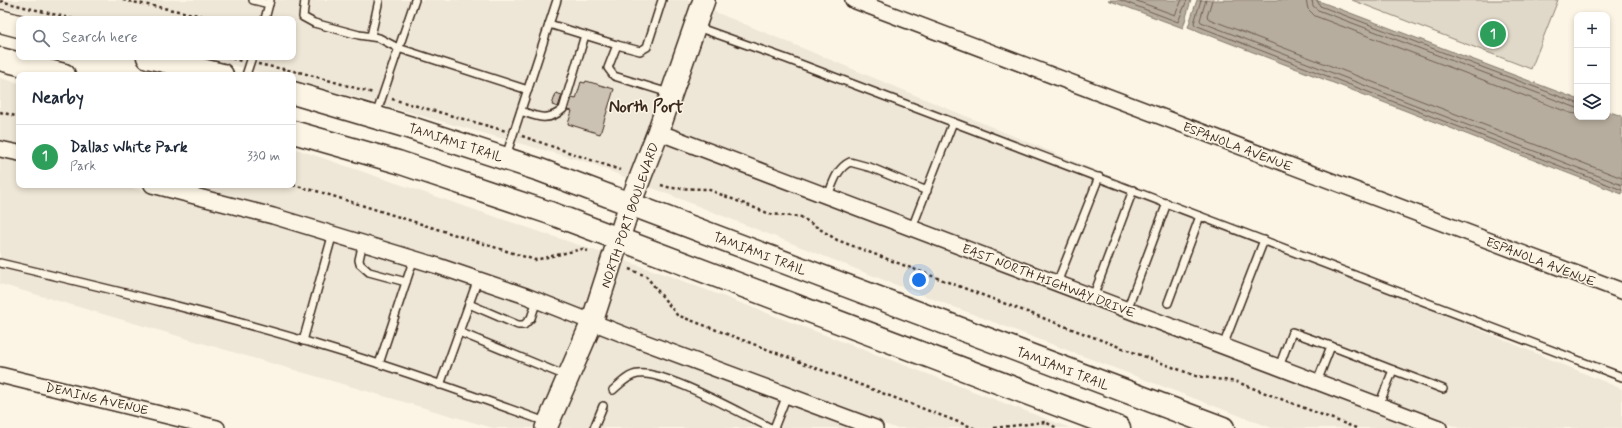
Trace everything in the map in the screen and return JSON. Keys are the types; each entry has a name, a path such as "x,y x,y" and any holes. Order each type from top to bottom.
{"main road":[{"path":"0,21 16,25"},
{"path":"0,60 51,72"},
{"path":"160,60 210,72"},
{"name":"TAMIAMI TRAIL","path":"296,94 505,158 1223,428"},
{"path":"296,133 475,187 620,239 1119,428"}],"street":[{"name":"ESPANOLA AVENUE","path":"853,0 1622,291"},
{"name":"NORTH PORT BOULEVARD","path":"547,425 592,322 620,239 630,204 658,132 695,27 702,1"},
{"name":"EAST NORTH HIGHWAY DRIVE","path":"658,132 1439,428"},
{"path":"0,149 16,152"},
{"path":"163,188 333,233 478,279 875,428"},
{"name":"DEMING AVENUE","path":"0,375 217,428"}],"lane":[{"path":"253,0 270,2 265,16"},
{"path":"305,0 303,17 314,23 359,35 372,36 398,48 528,90"},
{"path":"372,36 380,0"},
{"path":"375,117 414,0"},
{"path":"505,158 557,0"},
{"path":"549,24 640,51 647,47 662,0"},
{"path":"695,27 787,59 1622,377"},
{"path":"521,111 544,118 554,115 562,109 586,35"},
{"path":"617,45 608,68 614,76 671,94"},
{"path":"247,72 251,60"},
{"path":"912,228 953,122"},
{"path":"828,196 838,172 843,166 850,162 872,168 927,191"},
{"path":"1057,283 1099,177"},
{"path":"1093,297 1133,190"},
{"path":"1127,310 1167,203"},
{"path":"1168,303 1200,216"},
{"path":"303,341 333,233"},
{"path":"1223,346 1264,240"},
{"path":"363,242 359,260 364,269 369,272 406,282"},
{"path":"379,364 414,258"},
{"path":"0,263 161,302 303,341 379,364 547,425"},
{"path":"440,385 478,279"},
{"path":"469,304 518,325 524,325 531,318 537,300"},
{"path":"459,332 568,377"},
{"path":"1279,367 1292,332 1443,389"},
{"path":"1317,382 1331,346"},
{"path":"1379,405 1393,370"},
{"path":"613,390 630,376 639,374 653,375 691,389 770,428"},
{"path":"774,428 787,395"},
{"path":"594,428 603,406"}],"path":[{"path":"123,0 203,16"},
{"path":"0,1 61,16"},
{"path":"251,60 303,73 477,124 514,133 620,170"},
{"path":"0,112 16,116"},
{"path":"661,184 671,188 707,189 770,214 801,217 837,240 1196,376 1237,382 1356,428"},
{"path":"296,186 535,260 582,249 588,251"},
{"path":"629,269 646,276 677,315 974,428"},
{"path":"994,428 1045,422 1058,428"}],"shaded area":[{"path":"0,0 697,0 632,180 590,163 296,81 296,72 260,72 212,60 296,60 296,16 37,16 0,7"},
{"path":"1352,0 1558,0 1531,69"},
{"path":"708,9 1622,389 1622,428 1459,428 667,127"},
{"path":"0,78 16,82 16,145 0,141"},
{"path":"662,141 1418,428 1272,428 904,288 645,185"},
{"path":"296,149 608,255 588,312 528,289 360,233 193,188 296,188"},
{"path":"0,156 16,159 16,188 133,188 272,223 437,273 524,303 583,326 539,428 493,428 0,284"},
{"path":"620,259 672,277 1070,428 895,428 627,329 600,317"},
{"path":"595,331 623,342 854,428 553,428"}],"water":[{"path":"1108,0 1191,0 1183,28"},
{"path":"1197,0 1316,0 1574,98 1574,120 1610,120 1610,112 1622,116 1622,194 1188,27"}],"building":[{"path":"586,81 614,89 600,134 568,124 572,111 568,110 572,98 576,99 581,82 585,83"},
{"path":"556,93 562,95 558,107 552,105"}],"place":[{"name":"Dallas White Park","path":"1493,34"}],"district":[{"name":"North Port","path":"646,106"}]}
